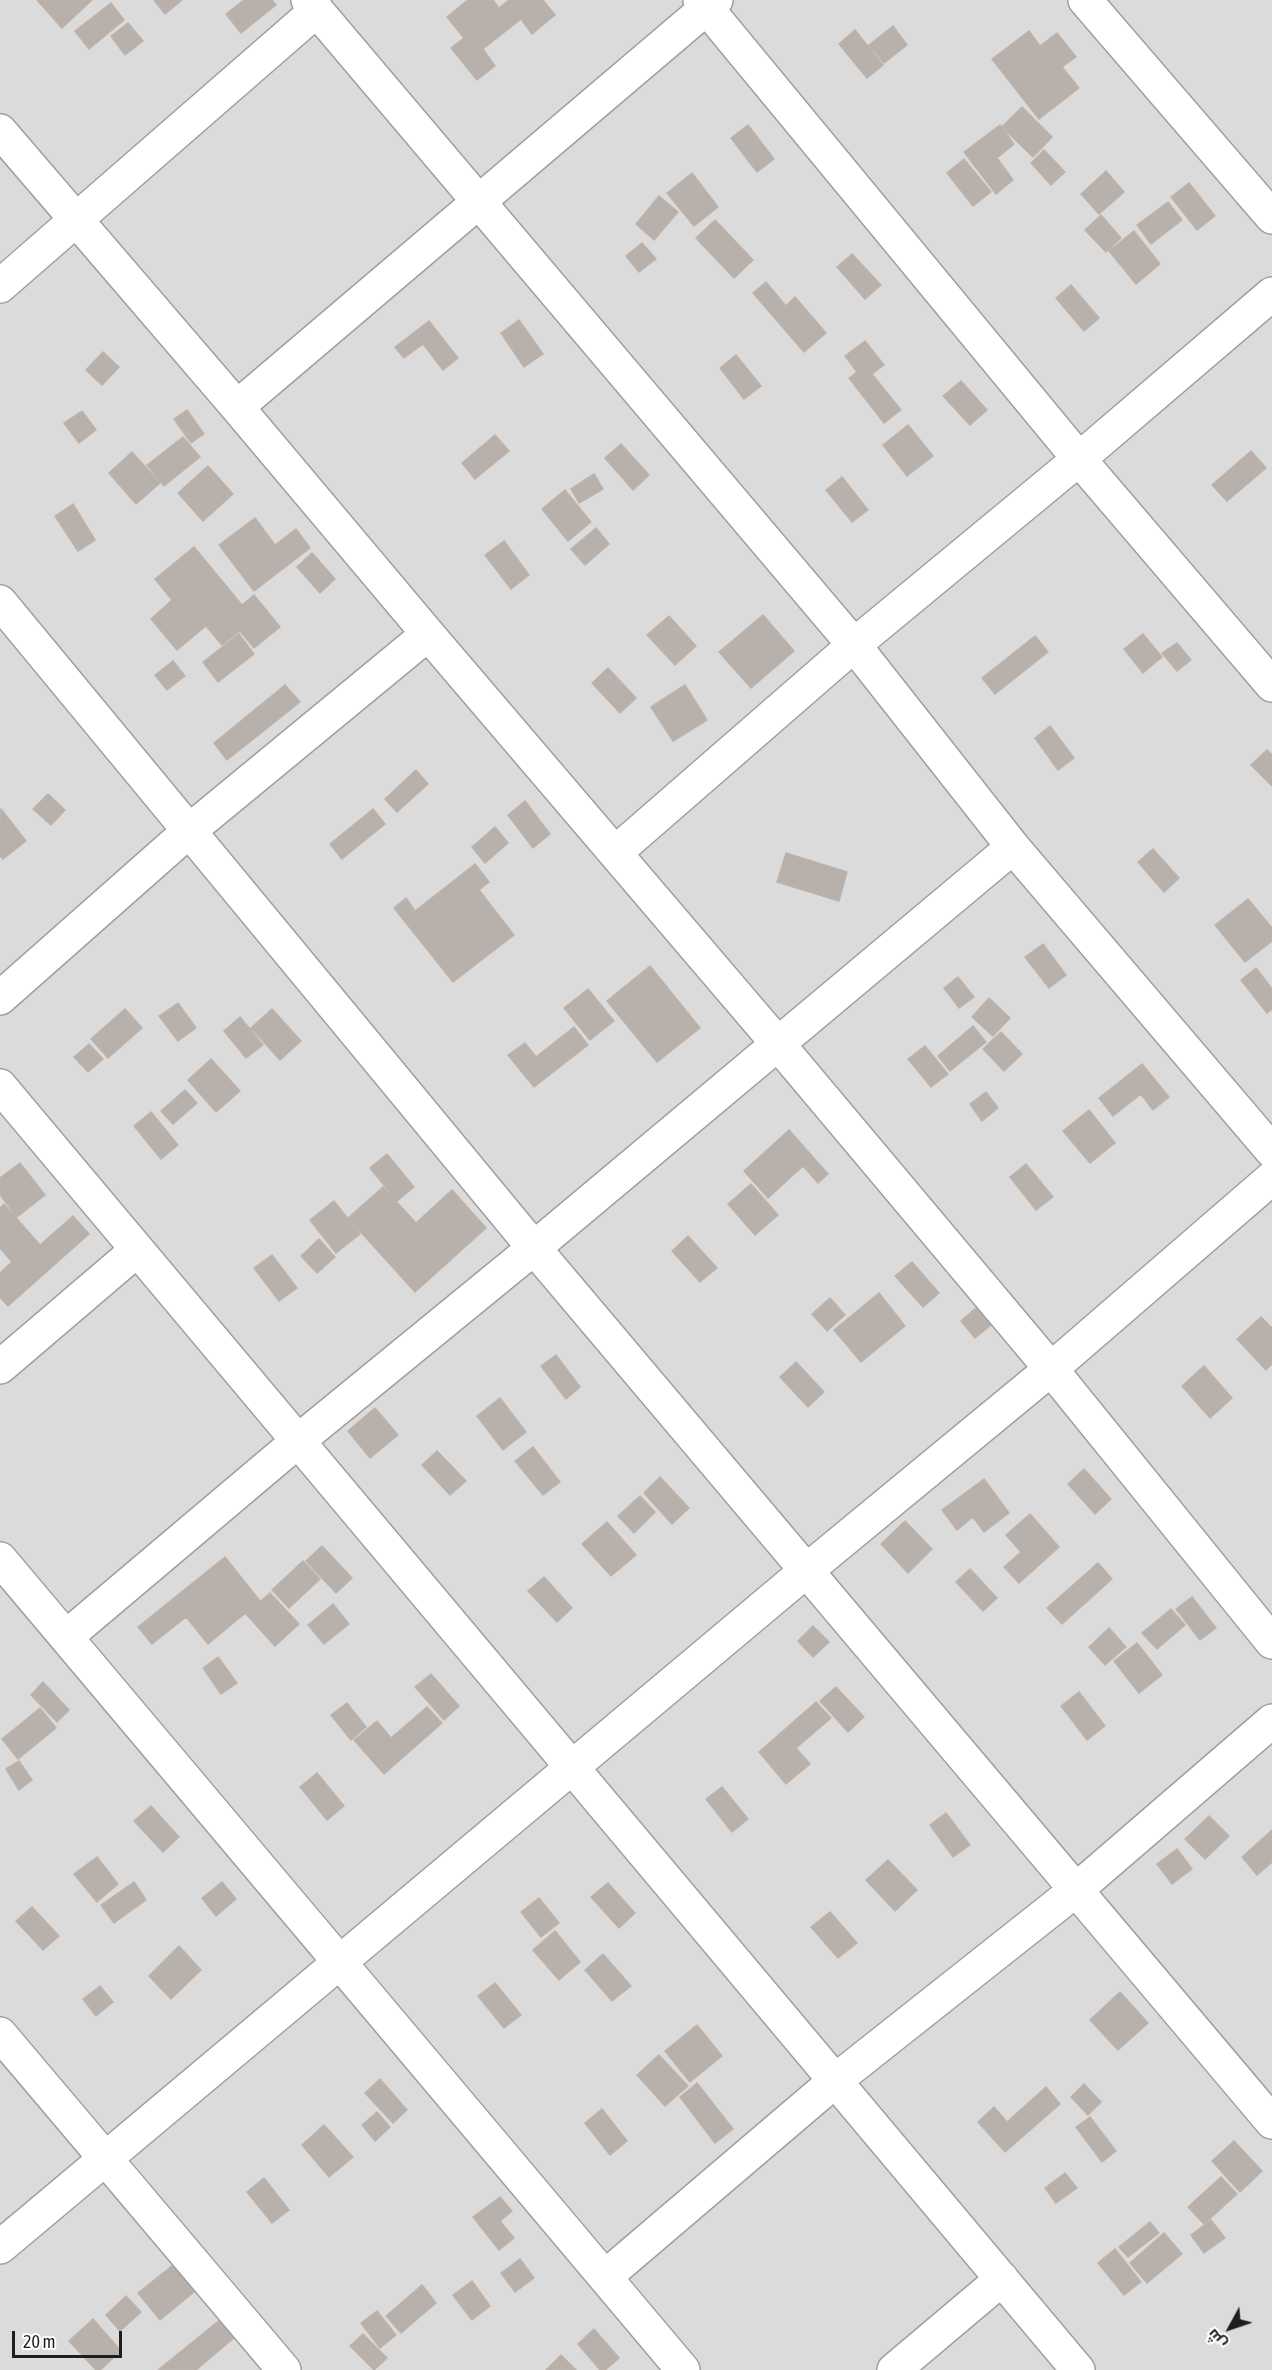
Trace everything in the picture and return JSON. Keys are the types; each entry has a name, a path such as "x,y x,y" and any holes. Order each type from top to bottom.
{"street":[{"path":"1085,0 1272,217"},
{"path":"237,406 481,202 707,3 1080,459 1272,685"},
{"path":"0,286 77,222 312,5 854,645 1014,848 1272,1151"},
{"path":"0,131 237,406 778,1044 1051,1369 1272,1642"},
{"path":"616,852 854,645 1080,459 1272,294"},
{"path":"0,602 534,1248 1272,2122"},
{"path":"0,998 189,831 428,634"},
{"path":"66,1637 298,1441 534,1248 1014,848"},
{"path":"0,1086 1078,2370"},
{"path":"0,2247 806,1571 1051,1369 1272,1178"},
{"path":"0,1367 137,1250"},
{"path":"0,1559 342,1961 683,2370"},
{"path":"606,2276 836,2080 1076,1890 1272,1721"},
{"path":"0,2034 284,2370"},
{"path":"894,2370 1002,2279"}],"shaded area":[{"path":"0,0 1272,0 1272,2370 0,2370"}],"building":[{"path":"37,0 92,0 62,28"},
{"path":"154,0 182,0 165,14"},
{"path":"244,0 272,0 276,5 241,33 226,14"},
{"path":"468,0 493,0 499,8 509,0 543,0 555,15 532,34 521,19 483,49 495,66 477,80 451,48 464,38 447,17"},
{"path":"111,3 124,20 89,49 75,31"},
{"path":"128,23 143,41 125,55 111,36"},
{"path":"893,26 907,45 884,63 869,45"},
{"path":"855,30 883,65 867,78 839,44"},
{"path":"1029,31 1040,46 1057,33 1076,57 1062,67 1079,88 1039,119 992,59"},
{"path":"1022,107 1052,137 1033,157 1002,127"},
{"path":"748,125 774,159 757,172 731,138"},
{"path":"1000,125 1014,144 997,158 1013,180 996,194 964,152"},
{"path":"1044,150 1065,172 1051,185 1031,163"},
{"path":"964,159 991,192 973,206 947,173"},
{"path":"1106,171 1124,192 1099,214 1081,194"},
{"path":"692,173 718,207 694,226 667,193"},
{"path":"1189,183 1215,216 1197,230 1171,197"},
{"path":"659,196 678,212 654,240 636,224"},
{"path":"1168,202 1182,220 1151,244 1137,225"},
{"path":"1101,215 1121,238 1106,252 1085,230"},
{"path":"715,220 753,260 734,278 696,238"},
{"path":"1134,231 1160,264 1136,284 1109,251"},
{"path":"642,243 656,259 639,272 626,256"},
{"path":"852,254 881,285 865,299 837,267"},
{"path":"766,282 786,306 795,297 826,333 804,352 753,293"},
{"path":"1071,285 1099,318 1084,331 1056,298"},
{"path":"519,320 543,354 524,367 501,333"},
{"path":"429,321 458,358 443,370 423,344 404,358 395,347"},
{"path":"865,341 884,365 872,374 901,410 884,423 849,378 857,372 845,356"},
{"path":"103,352 119,367 102,385 86,370"},
{"path":"736,355 761,386 744,399 720,368"},
{"path":"961,381 987,410 970,425 943,396"},
{"path":"187,410 204,434 191,443 174,419"},
{"path":"82,411 96,430 79,443 64,423"},
{"path":"908,425 933,456 907,476 883,445"},
{"path":"495,435 509,451 475,479 462,463"},
{"path":"183,437 200,457 164,486 147,465"},
{"path":"621,444 649,475 633,490 605,458"},
{"path":"1251,451 1266,468 1227,501 1212,485"},
{"path":"132,452 160,483 136,504 109,473"},
{"path":"208,466 233,494 203,521 178,493"},
{"path":"594,474 603,489 579,503 571,489"},
{"path":"842,477 868,510 852,522 826,490"},
{"path":"565,490 591,522 568,541 542,509"},
{"path":"73,504 95,540 78,551 55,516"},
{"path":"255,518 275,545 296,529 310,548 254,591 219,545"},
{"path":"596,528 609,544 585,565 571,549"},
{"path":"504,541 529,575 511,589 485,555"},
{"path":"194,547 242,605 254,595 280,627 254,648 240,631 222,645 206,626 177,650 151,619 172,600 155,579"},
{"path":"312,553 335,579 320,593 297,567"},
{"path":"763,615 794,651 751,688 719,652"},
{"path":"669,616 696,646 675,665 647,635"},
{"path":"239,634 254,654 218,682 203,662"},
{"path":"1143,634 1162,657 1143,673 1124,649"},
{"path":"1035,636 1048,652 995,694 982,678"},
{"path":"1177,643 1191,660 1177,671 1162,653"},
{"path":"173,661 185,676 167,690 155,675"},
{"path":"608,668 636,698 620,713 592,683"},
{"path":"285,685 300,702 227,760 214,743"},
{"path":"685,685 707,720 673,741 651,707"},
{"path":"1050,726 1074,758 1058,770 1035,738"},
{"path":"1267,750 1272,755 1272,786 1251,765"},
{"path":"416,770 428,784 397,812 385,799"},
{"path":"48,794 65,810 51,825 33,809"},
{"path":"525,801 550,834 533,848 508,815"},
{"path":"1,809 26,841 3,859 0,856"},
{"path":"373,809 385,824 342,859 330,844"},
{"path":"495,827 508,843 485,863 472,847"},
{"path":"1153,849 1179,878 1164,892 1138,862"},
{"path":"786,853 847,872 839,901 777,882"},
{"path":"475,864 489,882 479,890 514,935 453,982 394,908 406,898 415,911"},
{"path":"1248,899 1272,928 1272,941 1245,962 1215,925"},
{"path":"1043,944 1066,975 1049,988 1025,957"},
{"path":"650,966 700,1028 657,1062 607,1001"},
{"path":"1256,968 1272,989 1272,1009 1267,1013 1241,980"},
{"path":"958,977 974,997 959,1008 944,988"},
{"path":"588,989 614,1021 590,1040 564,1008"},
{"path":"989,998 1010,1018 993,1036 972,1017"},
{"path":"178,1003 196,1028 178,1041 159,1016"},
{"path":"125,1009 142,1028 108,1058 91,1039"},
{"path":"272,1009 301,1041 280,1060 251,1028"},
{"path":"240,1017 263,1045 246,1058 224,1031"},
{"path":"973,1026 986,1042 950,1071 938,1056"},
{"path":"574,1027 588,1045 534,1087 508,1055 525,1043 536,1057"},
{"path":"1001,1032 1022,1054 1004,1071 983,1049"},
{"path":"89,1044 103,1059 88,1072 74,1057"},
{"path":"925,1046 948,1074 931,1087 908,1059"},
{"path":"211,1059 240,1091 216,1112 188,1080"},
{"path":"1142,1064 1169,1097 1153,1110 1141,1094 1113,1116 1099,1098"},
{"path":"185,1090 197,1103 173,1124 161,1111"},
{"path":"986,1092 998,1108 982,1121 970,1104"},
{"path":"1089,1110 1115,1143 1090,1163 1063,1131"},
{"path":"151,1112 178,1145 161,1159 134,1126"},
{"path":"789,1130 828,1174 818,1183 803,1166 768,1198 744,1171"},
{"path":"387,1154 414,1187 397,1201 370,1168"},
{"path":"20,1163 45,1195 17,1217 0,1195 0,1178"},
{"path":"1026,1164 1053,1197 1036,1210 1010,1177"},
{"path":"751,1184 778,1215 755,1235 728,1204"},
{"path":"383,1187 416,1223 452,1190 486,1228 415,1292 348,1218"},
{"path":"334,1201 360,1234 336,1253 310,1220"},
{"path":"4,1204 40,1245 73,1216 89,1234 8,1306 0,1297 0,1273 12,1262 0,1248 0,1208"},
{"path":"688,1236 717,1268 700,1282 672,1251"},
{"path":"319,1239 335,1257 317,1273 301,1256"},
{"path":"272,1255 297,1288 279,1301 254,1268"},
{"path":"912,1262 939,1293 923,1307 895,1276"},
{"path":"879,1293 905,1326 861,1362 834,1330"},
{"path":"830,1298 845,1315 827,1331 812,1314"},
{"path":"976,1308 991,1325 975,1338 961,1321"},
{"path":"1261,1317 1272,1328 1272,1364 1266,1370 1237,1339"},
{"path":"556,1355 580,1387 566,1399 541,1366"},
{"path":"796,1362 824,1392 808,1407 780,1377"},
{"path":"1204,1366 1232,1398 1210,1418 1182,1386"},
{"path":"500,1398 526,1432 503,1450 477,1416"},
{"path":"375,1408 398,1435 370,1458 348,1431"},
{"path":"533,1447 560,1482 543,1495 515,1461"},
{"path":"437,1451 466,1481 450,1495 422,1465"},
{"path":"1084,1469 1111,1499 1095,1514 1068,1484"},
{"path":"660,1477 689,1508 672,1524 644,1493"},
{"path":"984,1479 1009,1513 984,1532 973,1517 957,1530 942,1510"},
{"path":"640,1496 655,1512 634,1533 618,1516"},
{"path":"1030,1514 1059,1547 1019,1583 1004,1567 1021,1552 1006,1535"},
{"path":"905,1521 932,1549 908,1573 881,1544"},
{"path":"607,1522 636,1555 611,1576 582,1544"},
{"path":"322,1546 352,1578 336,1593 306,1561"},
{"path":"225,1557 260,1601 208,1644 186,1617 152,1644 138,1627"},
{"path":"303,1561 320,1579 289,1608 272,1590"},
{"path":"1098,1563 1112,1579 1062,1624 1047,1608"},
{"path":"970,1569 997,1598 983,1611 956,1582"},
{"path":"544,1577 572,1608 557,1622 528,1591"},
{"path":"270,1593 299,1624 275,1646 246,1614"},
{"path":"1192,1597 1216,1628 1200,1640 1176,1609"},
{"path":"333,1604 349,1624 324,1644 308,1625"},
{"path":"1171,1609 1185,1625 1157,1649 1142,1633"},
{"path":"813,1626 829,1642 813,1657 798,1641"},
{"path":"1109,1628 1126,1647 1105,1665 1089,1647"},
{"path":"1137,1643 1162,1675 1139,1693 1114,1661"},
{"path":"218,1657 237,1683 221,1694 203,1668"},
{"path":"431,1674 459,1706 444,1720 415,1687"},
{"path":"43,1682 69,1710 57,1722 31,1695"},
{"path":"836,1687 864,1717 848,1732 820,1701"},
{"path":"1079,1692 1105,1726 1087,1740 1061,1706"},
{"path":"816,1702 831,1718 796,1748 810,1764 786,1784 759,1752"},
{"path":"347,1703 366,1727 351,1740 331,1715"},
{"path":"427,1707 442,1723 384,1774 354,1740 377,1721 391,1738"},
{"path":"40,1708 56,1728 18,1759 2,1739"},
{"path":"19,1761 32,1780 19,1790 6,1769"},
{"path":"317,1773 344,1806 327,1820 300,1787"},
{"path":"722,1787 748,1819 732,1832 706,1799"},
{"path":"151,1806 179,1837 163,1852 134,1821"},
{"path":"946,1813 970,1845 953,1857 930,1825"},
{"path":"1209,1816 1229,1836 1205,1859 1185,1839"},
{"path":"1272,1830 1272,1862 1257,1875 1242,1857"},
{"path":"1177,1849 1192,1869 1172,1884 1157,1864"},
{"path":"97,1857 118,1884 97,1902 74,1874"},
{"path":"888,1860 917,1890 895,1911 866,1880"},
{"path":"134,1882 146,1900 114,1923 101,1905"},
{"path":"222,1882 236,1899 216,1916 202,1898"},
{"path":"608,1883 635,1913 619,1928 591,1897"},
{"path":"539,1898 559,1923 541,1937 521,1912"},
{"path":"32,1907 59,1936 43,1950 16,1921"},
{"path":"830,1912 857,1943 838,1958 811,1927"},
{"path":"555,1931 580,1962 559,1980 533,1950"},
{"path":"179,1946 201,1970 171,1999 149,1976"},
{"path":"603,1954 631,1986 612,2001 585,1970"},
{"path":"495,1983 521,2015 504,2028 478,1996"},
{"path":"100,1986 113,2002 96,2016 83,1999"},
{"path":"1120,1992 1148,2023 1118,2050 1090,2020"},
{"path":"697,2025 722,2056 690,2082 665,2051"},
{"path":"659,2055 688,2086 665,2106 637,2075"},
{"path":"380,2079 407,2110 393,2123 365,2093"},
{"path":"697,2083 733,2129 715,2143 680,2097"},
{"path":"1084,2084 1101,2102 1088,2115 1071,2097"},
{"path":"1046,2087 1060,2104 1005,2152 978,2122 994,2107 1007,2122"},
{"path":"602,2109 627,2141 610,2155 585,2123"},
{"path":"377,2112 390,2127 375,2141 362,2125"},
{"path":"1090,2117 1116,2151 1102,2162 1076,2127"},
{"path":"324,2125 353,2157 329,2177 302,2145"},
{"path":"1234,2141 1262,2171 1240,2192 1212,2161"},
{"path":"1065,2173 1077,2188 1056,2203 1045,2188"},
{"path":"1221,2177 1237,2194 1204,2224 1188,2207"},
{"path":"264,2178 289,2210 272,2223 247,2192"},
{"path":"500,2197 512,2211 500,2221 514,2238 499,2250 473,2217"},
{"path":"1211,2220 1225,2238 1204,2253 1191,2235"},
{"path":"1150,2222 1159,2233 1128,2257 1119,2247"},
{"path":"1164,2233 1182,2254 1147,2283 1130,2263"},
{"path":"1115,2249 1141,2282 1124,2295 1098,2263"},
{"path":"520,2259 534,2278 515,2292 501,2273"},
{"path":"173,2265 194,2292 160,2320 138,2293"},
{"path":"472,2281 490,2306 472,2320 453,2295"},
{"path":"422,2285 436,2303 401,2333 386,2316"},
{"path":"126,2296 141,2312 120,2331 106,2315"},
{"path":"377,2311 396,2335 380,2348 361,2323"},
{"path":"93,2319 121,2351 100,2370 96,2370 69,2341"},
{"path":"221,2319 235,2337 196,2370 158,2370"},
{"path":"594,2329 619,2358 605,2370 600,2370 578,2344"},
{"path":"363,2334 387,2358 374,2370 350,2346"},
{"path":"561,2355 576,2370 546,2370"}]}
